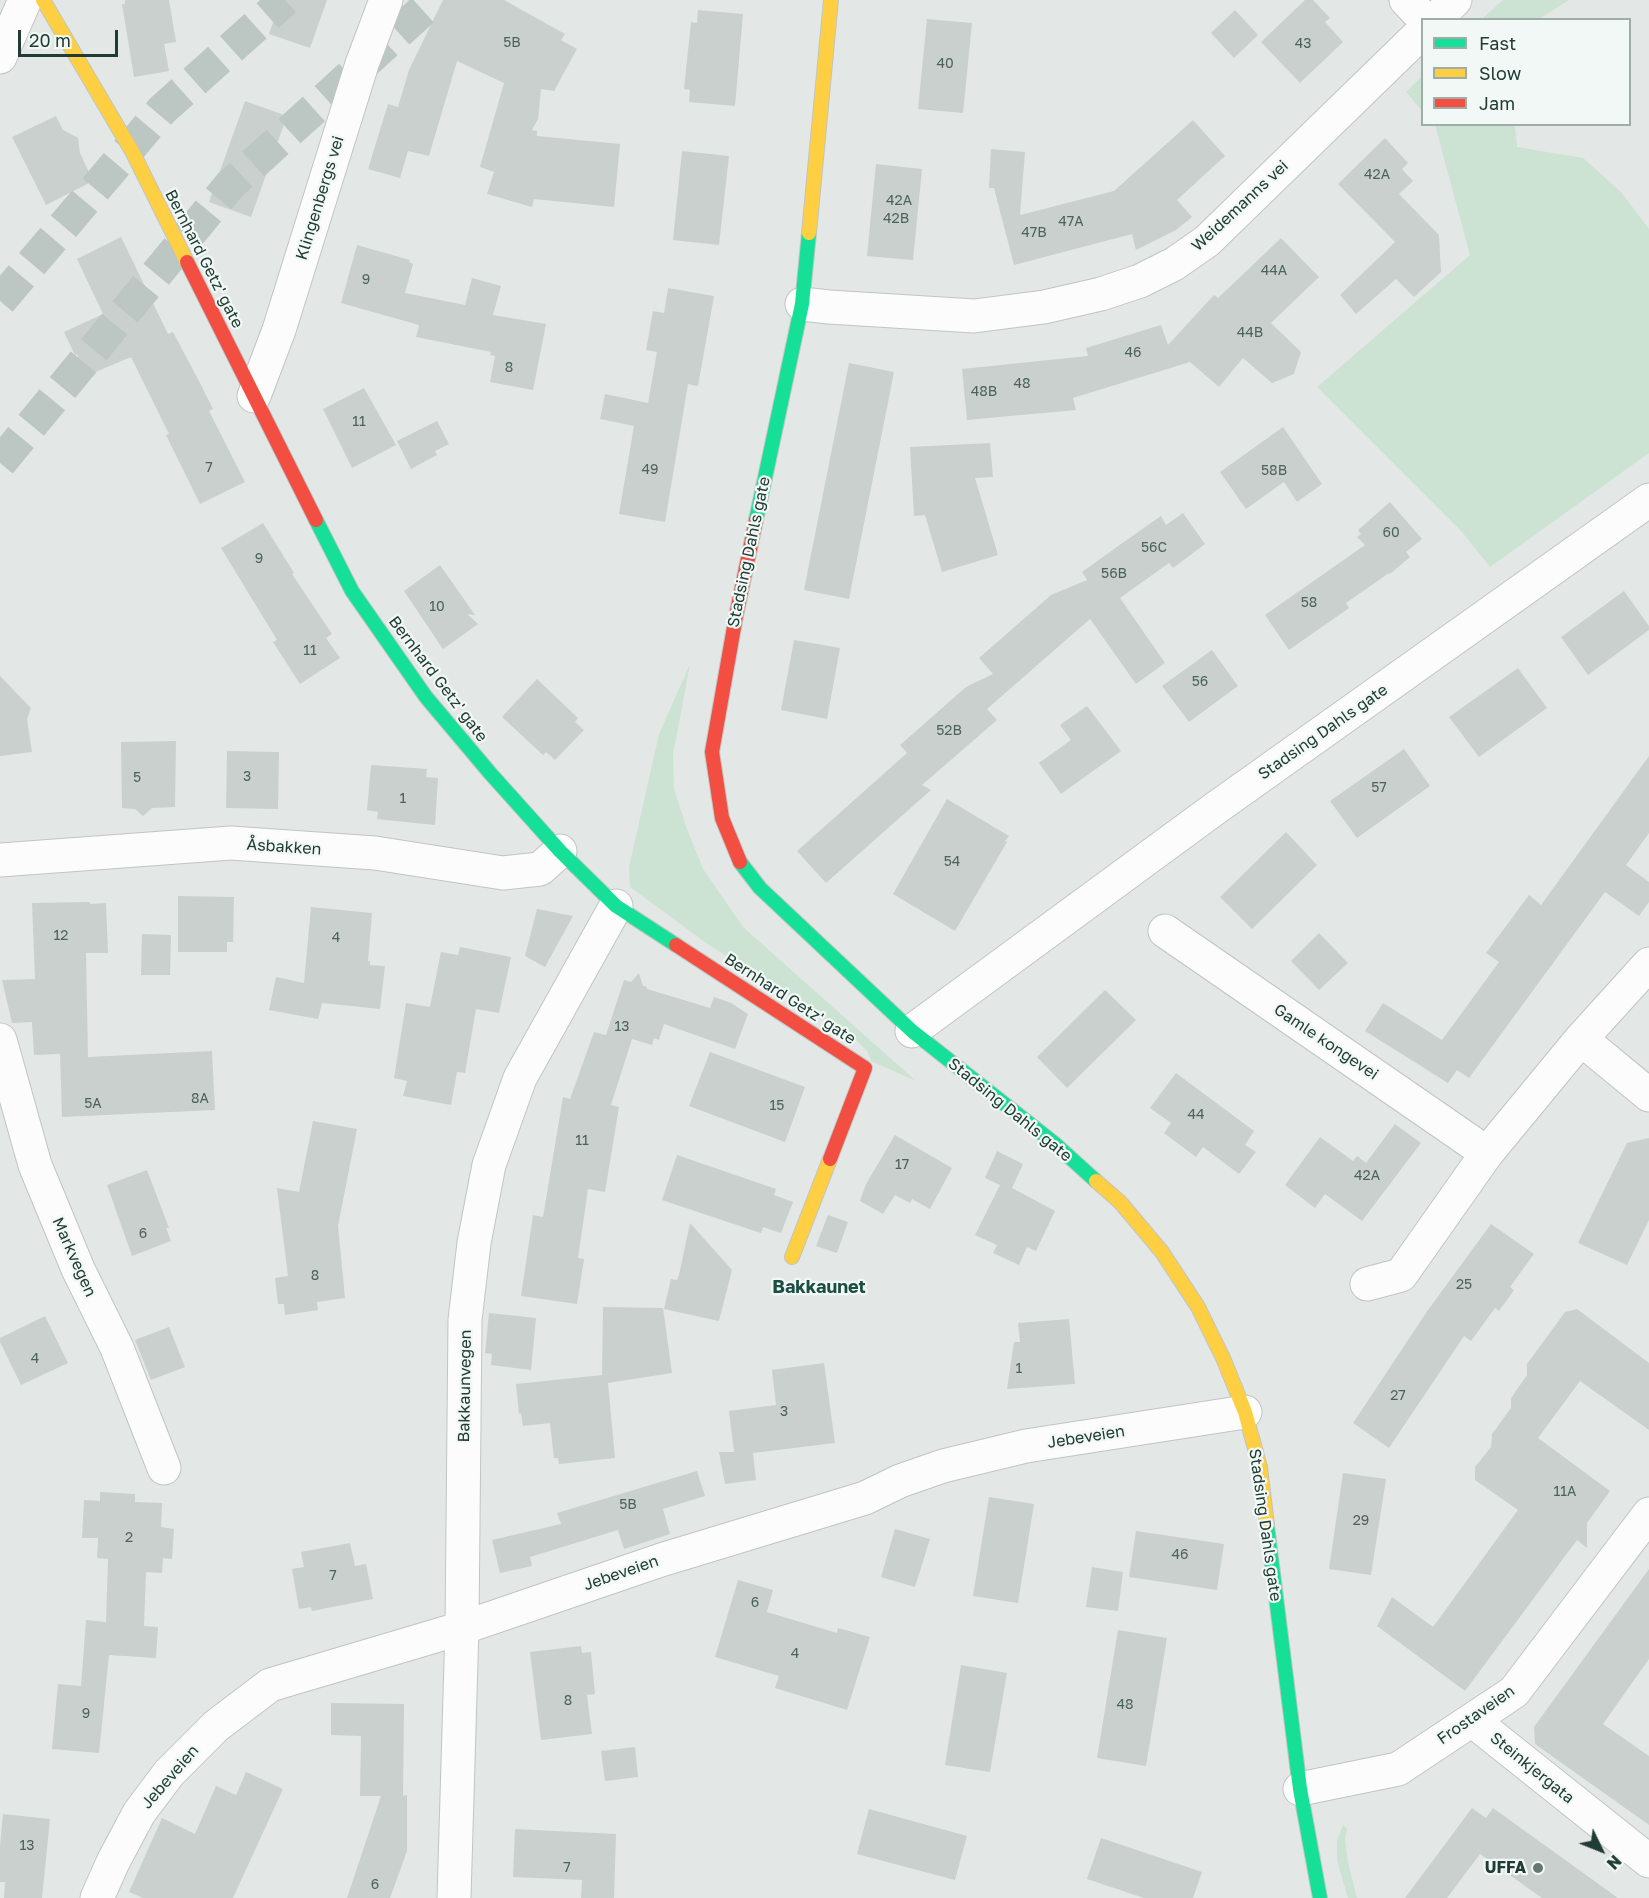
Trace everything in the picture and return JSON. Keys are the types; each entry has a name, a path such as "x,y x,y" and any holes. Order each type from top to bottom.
{"main road":[{"name":"Bernhard Getz' gate","path":"43,0 133,153 352,591 426,697 560,851 616,906 865,1068 792,1257"},
{"name":"Stadsing Dahls gate","path":"831,0 802,304 738,605 712,752 722,818 740,863 760,888 912,1031 1054,1143 1120,1202 1162,1252 1198,1307 1223,1358 1245,1412 1260,1467 1300,1790 1320,1898"}],"street":[{"path":"0,57 25,0"},
{"name":"Klingenbergs vei","path":"254,396 279,330 362,64 386,0"},
{"path":"1406,0 1423,18"},
{"path":"1438,18 1455,0"},
{"name":"Weidemanns vei","path":"802,304 974,316 1044,307 1101,294 1140,281 1174,264 1207,241 1421,33"},
{"name":"Stadsing Dahls gate","path":"912,1031 1213,810 1649,500"},
{"name":"Åsbakken","path":"0,860 231,843 375,853 503,873 540,869 560,851"},
{"name":"Bakkaunvegen","path":"454,1898 462,1628 465,1320 474,1243 489,1165 520,1078 616,906"},
{"name":"Gamle kongevei","path":"1165,931 1487,1153"},
{"path":"1367,1284 1401,1275 1487,1153 1581,1039 1649,964"},
{"path":"1581,1039 1649,1095"},
{"name":"Markvegen","path":"0,1040 35,1165 78,1269 117,1348 164,1468"},
{"name":"Jebeveien","path":"98,1898 113,1862 139,1813 170,1773 216,1726 270,1685 462,1628 661,1560 866,1498 900,1481 943,1466 1026,1446 1245,1412"},
{"name":"Frostaveien","path":"1300,1790 1398,1769 1514,1692 1649,1515"},
{"name":"Steinkjergata","path":"1472,1720 1649,1861"}],"green space":[{"path":"1503,0 1569,0 1541,18 1483,18"},
{"path":"1421,77 1421,110 1406,92"},
{"path":"1435,126 1515,126 1517,147 1583,158 1621,192 1649,229 1649,453 1490,567 1462,532 1317,387 1470,255"},
{"path":"690,664 673,755 674,789 703,869 743,927 916,1081 871,1061 868,1052 852,1036 709,945 630,887 629,867 659,734"},
{"path":"1343,1825 1347,1829 1345,1839 1348,1862 1357,1898 1348,1898 1337,1861 1337,1841"}],"building":[{"path":"125,0 169,0 176,42 164,44 169,71 134,77 122,4 125,4"},
{"path":"281,0 327,0 310,48 269,34"},
{"path":"443,0 504,0 565,34 561,40 577,49 554,91 541,89 538,119 532,130 537,131 537,136 620,144 614,207 534,199 532,207 487,194 494,172 480,167 504,83 457,61 429,156 408,151 400,178 368,169 388,104 398,107 409,70"},
{"path":"1305,0 1313,0 1330,18 1325,22 1343,42 1300,83 1261,42"},
{"path":"698,10 743,14 735,106 689,102 690,90 684,89 691,22 697,23"},
{"path":"1235,10 1258,35 1234,58 1211,33"},
{"path":"927,19 972,23 963,113 918,109"},
{"path":"245,101 287,116 251,217 209,202"},
{"path":"56,116 63,130 78,138 80,153 93,181 46,205 12,137"},
{"path":"1193,120 1225,156 1177,200 1192,217 1176,230 1136,250 1132,234 1014,265 994,188 989,188 991,149 1025,152 1020,215 1114,191"},
{"path":"1385,138 1408,163 1402,169 1413,181 1399,194 1439,235 1441,272 1414,297 1396,279 1356,314 1340,295 1395,242 1338,184"},
{"path":"682,151 729,156 719,245 673,240"},
{"path":"876,164 922,169 913,260 867,256"},
{"path":"121,237 168,334 173,332 200,383 213,409 209,411 245,482 200,504 131,357 86,376 64,332 103,314 77,259"},
{"path":"1281,238 1319,277 1271,323 1301,352 1294,374 1272,383 1243,358 1219,387 1190,362 1073,398 1076,410 967,420 962,369 1088,356 1086,348 1161,325 1168,345 1214,295 1218,298"},
{"path":"357,245 410,260 409,262 413,264 405,293 465,305 472,278 501,286 493,315 546,324 533,390 490,382 495,356 490,355 491,352 416,337 419,325 341,303"},
{"path":"668,288 714,296 698,386 688,384 665,522 619,514 634,426 600,419 605,394 648,403 657,352 646,350 653,311 664,313"},
{"path":"849,363 894,372 849,599 804,590"},
{"path":"364,388 396,445 352,468 323,409"},
{"path":"437,421 449,444 435,451 437,455 411,469 397,441"},
{"path":"1283,427 1322,484 1297,502 1284,482 1246,509 1220,472"},
{"path":"990,443 993,477 975,478 998,555 942,572 925,515 914,516 910,447"},
{"path":"1390,502 1422,539 1406,552 1410,557 1390,574 1346,603 1349,608 1289,650 1265,615 1365,545 1357,537 1361,534 1358,530"},
{"path":"1183,513 1205,544 1173,568 1169,563 1120,598 1165,663 1136,684 1090,619 987,709 997,720 922,785 931,790 826,883 797,851 907,753 900,745 966,687 993,674 979,658 1051,595 1087,580 1082,572 1121,544 1161,516 1166,525"},
{"path":"263,523 294,573 292,574 332,634 326,638 340,658 300,684 273,642 277,640 221,548"},
{"path":"440,565 475,615 467,614 478,624 443,649 404,591"},
{"path":"1624,591 1649,626 1649,630 1588,675 1561,637"},
{"path":"794,640 840,648 827,719 781,710"},
{"path":"1212,650 1238,686 1189,722 1162,686"},
{"path":"1518,668 1547,708 1479,757 1449,717"},
{"path":"0,676 31,708 27,719 32,752 0,756"},
{"path":"537,679 578,718 575,722 584,730 555,760 546,752 543,755 502,717"},
{"path":"1087,706 1121,751 1061,794 1039,763 1071,740 1060,725"},
{"path":"176,741 175,807 152,808 143,816 135,809 122,808 121,742"},
{"path":"1404,749 1430,786 1357,838 1330,801"},
{"path":"227,751 279,752 278,809 226,808"},
{"path":"1649,756 1649,833 1626,865 1649,882 1649,902 1639,916 1605,892 1469,1078 1457,1070 1448,1083 1365,1031 1383,1003 1442,1040 1499,962 1486,953 1529,895 1541,905"},
{"path":"371,765 427,769 426,777 438,778 435,825 377,819 378,812 367,810"},
{"path":"947,799 1009,836 955,931 893,894"},
{"path":"1286,832 1317,865 1252,929 1220,897"},
{"path":"178,896 234,897 233,942 227,942 227,952 178,952"},
{"path":"90,902 90,904 106,903 108,953 86,953 88,1057 212,1051 215,1110 62,1117 60,1054 34,1055 32,1022 12,1023 2,980 35,979 32,903"},
{"path":"311,907 372,913 368,961 370,965 385,966 380,1009 322,1003 318,1019 269,1010 276,977 304,983"},
{"path":"537,909 573,916 545,967 525,956"},
{"path":"1319,933 1348,963 1319,990 1291,961"},
{"path":"142,934 171,935 170,975 141,975"},
{"path":"460,947 511,957 499,1013 476,1009 465,1073 457,1072 451,1105 403,1096 407,1081 394,1078 406,1003 430,1007 441,952 458,955"},
{"path":"639,973 643,986 647,989 710,1008 714,997 731,1003 748,1014 735,1049 664,1024 659,1040 654,1038 652,1045 632,1039 611,1105 619,1107 605,1192 588,1189 578,1258 584,1259 577,1304 521,1296 533,1215 543,1217 563,1097 570,1099 594,1032 606,1035 624,980 631,982"},
{"path":"1105,990 1136,1020 1067,1088 1037,1057"},
{"path":"710,1052 805,1087 785,1142 689,1106"},
{"path":"1176,1073 1254,1131 1245,1145 1256,1152 1239,1174 1203,1147 1196,1157 1164,1133 1171,1123 1150,1108"},
{"path":"313,1121 357,1129 338,1226 345,1298 317,1302 318,1310 285,1315 284,1304 278,1304 275,1278 288,1276 277,1188 299,1192"},
{"path":"1395,1124 1421,1143 1362,1221 1325,1194 1315,1208 1285,1185 1320,1137 1353,1161 1357,1156 1366,1163"},
{"path":"895,1135 952,1168 930,1209 912,1199 910,1203 895,1195 883,1214 860,1201 866,1184"},
{"path":"1649,1138 1649,1220 1627,1265 1578,1243 1627,1143"},
{"path":"997,1151 1023,1164 1012,1188 1055,1211 1036,1251 1027,1247 1019,1265 993,1253 997,1245 975,1235 1000,1185 985,1178"},
{"path":"677,1155 776,1189 774,1195 793,1202 781,1233 763,1227 761,1233 662,1200"},
{"path":"147,1170 169,1228 166,1228 171,1241 132,1256 107,1185"},
{"path":"828,1215 848,1222 837,1253 816,1246"},
{"path":"690,1223 732,1270 719,1321 664,1309 671,1279 677,1280 679,1275"},
{"path":"1491,1224 1534,1254 1510,1287 1514,1290 1499,1311 1495,1308 1471,1341 1464,1336 1389,1448 1353,1423 1428,1310"},
{"path":"603,1307 663,1308 672,1373 608,1383 615,1458 559,1464 558,1458 554,1458 550,1423 523,1426 521,1413 519,1414 516,1384 602,1375"},
{"path":"1577,1309 1649,1363 1649,1430 1580,1381 1538,1438 1610,1491 1587,1523 1587,1548 1577,1540 1465,1691 1377,1626 1392,1597 1433,1627 1518,1510 1475,1480 1475,1467 1491,1447 1492,1434 1511,1408 1511,1398 1527,1375 1527,1364 1565,1312"},
{"path":"489,1313 536,1318 531,1370 491,1365 492,1354 485,1353"},
{"path":"45,1316 68,1363 21,1385 0,1338"},
{"path":"1069,1319 1075,1384 1007,1389 1014,1342 1020,1342 1018,1323"},
{"path":"169,1327 185,1367 151,1380 135,1340"},
{"path":"824,1363 835,1443 753,1453 756,1480 725,1484 719,1452 734,1452 729,1411 776,1405 772,1370"},
{"path":"697,1471 705,1496 663,1509 670,1534 624,1549 618,1530 530,1557 532,1566 500,1573 492,1540 561,1524 557,1513"},
{"path":"1343,1473 1386,1479 1371,1575 1329,1569"},
{"path":"100,1492 135,1494 135,1502 162,1503 161,1527 174,1529 172,1559 163,1558 162,1573 146,1572 144,1626 158,1627 156,1658 109,1655 99,1753 52,1749 58,1684 81,1686 86,1620 106,1622 108,1559 97,1558 98,1538 82,1538 84,1500 100,1501"},
{"path":"989,1497 1034,1504 1018,1603 973,1596"},
{"path":"895,1529 930,1539 915,1587 881,1577"},
{"path":"1136,1531 1224,1544 1217,1590 1129,1577"},
{"path":"350,1543 355,1566 366,1564 373,1599 312,1611 311,1607 299,1609 292,1569 304,1567 301,1552"},
{"path":"1092,1567 1123,1572 1118,1611 1086,1607"},
{"path":"1649,1569 1649,1659 1603,1724 1649,1756 1649,1825 1535,1744 1534,1727"},
{"path":"738,1580 773,1590 767,1612 837,1633 838,1628 870,1637 847,1710 775,1688 779,1676 715,1657"},
{"path":"1118,1630 1167,1638 1146,1766 1097,1758"},
{"path":"581,1646 582,1653 591,1652 595,1694 587,1695 592,1734 541,1740 530,1652"},
{"path":"961,1665 1007,1673 990,1772 945,1765"},
{"path":"331,1703 404,1704 403,1796 407,1795 407,1851 390,1898 347,1898 381,1796 360,1796 361,1736 331,1735"},
{"path":"635,1747 638,1777 605,1781 601,1751"},
{"path":"246,1772 283,1789 233,1898 143,1898 129,1892 162,1818 195,1834 216,1786 236,1795"},
{"name":"UFFA","path":"1472,1808 1486,1818 1493,1808 1618,1898 1542,1898 1480,1854 1447,1898 1405,1898"},
{"path":"869,1809 967,1836 955,1880 857,1854"},
{"path":"3,1814 50,1819 42,1898 4,1898 5,1882 0,1882"},
{"path":"515,1829 616,1834 614,1898 581,1898 582,1880 513,1877"},
{"path":"1101,1838 1202,1872 1193,1898 1144,1898 1087,1879"}],"tunnel":[{"path":"0,301 162,110 285,0"},
{"path":"0,463 230,185 434,0"}],"traffic: fast":[{"path":"756,520 802,304 809,233"},
{"path":"316,520 352,591 426,697 490,773 560,851 616,906 676,945"},
{"path":"740,862 760,888 912,1031 1054,1143 1096,1181"},
{"path":"1267,1525 1300,1789 1320,1898"}],"traffic: slow":[{"path":"43,0 133,153 187,262"},
{"path":"809,233 831,0"},
{"path":"792,1257 830,1159"},
{"path":"1096,1181 1120,1202 1162,1252 1198,1307 1223,1358 1245,1412 1260,1467 1267,1525"}],"traffic: jam":[{"path":"187,262 316,520"},
{"path":"740,862 722,818 712,752 756,520"},
{"path":"676,945 865,1068 830,1159"}],"place":[{"name":"UFFA","path":"1538,1868"}],"district":[{"name":"Bakkaunet","path":"819,1287"}]}
